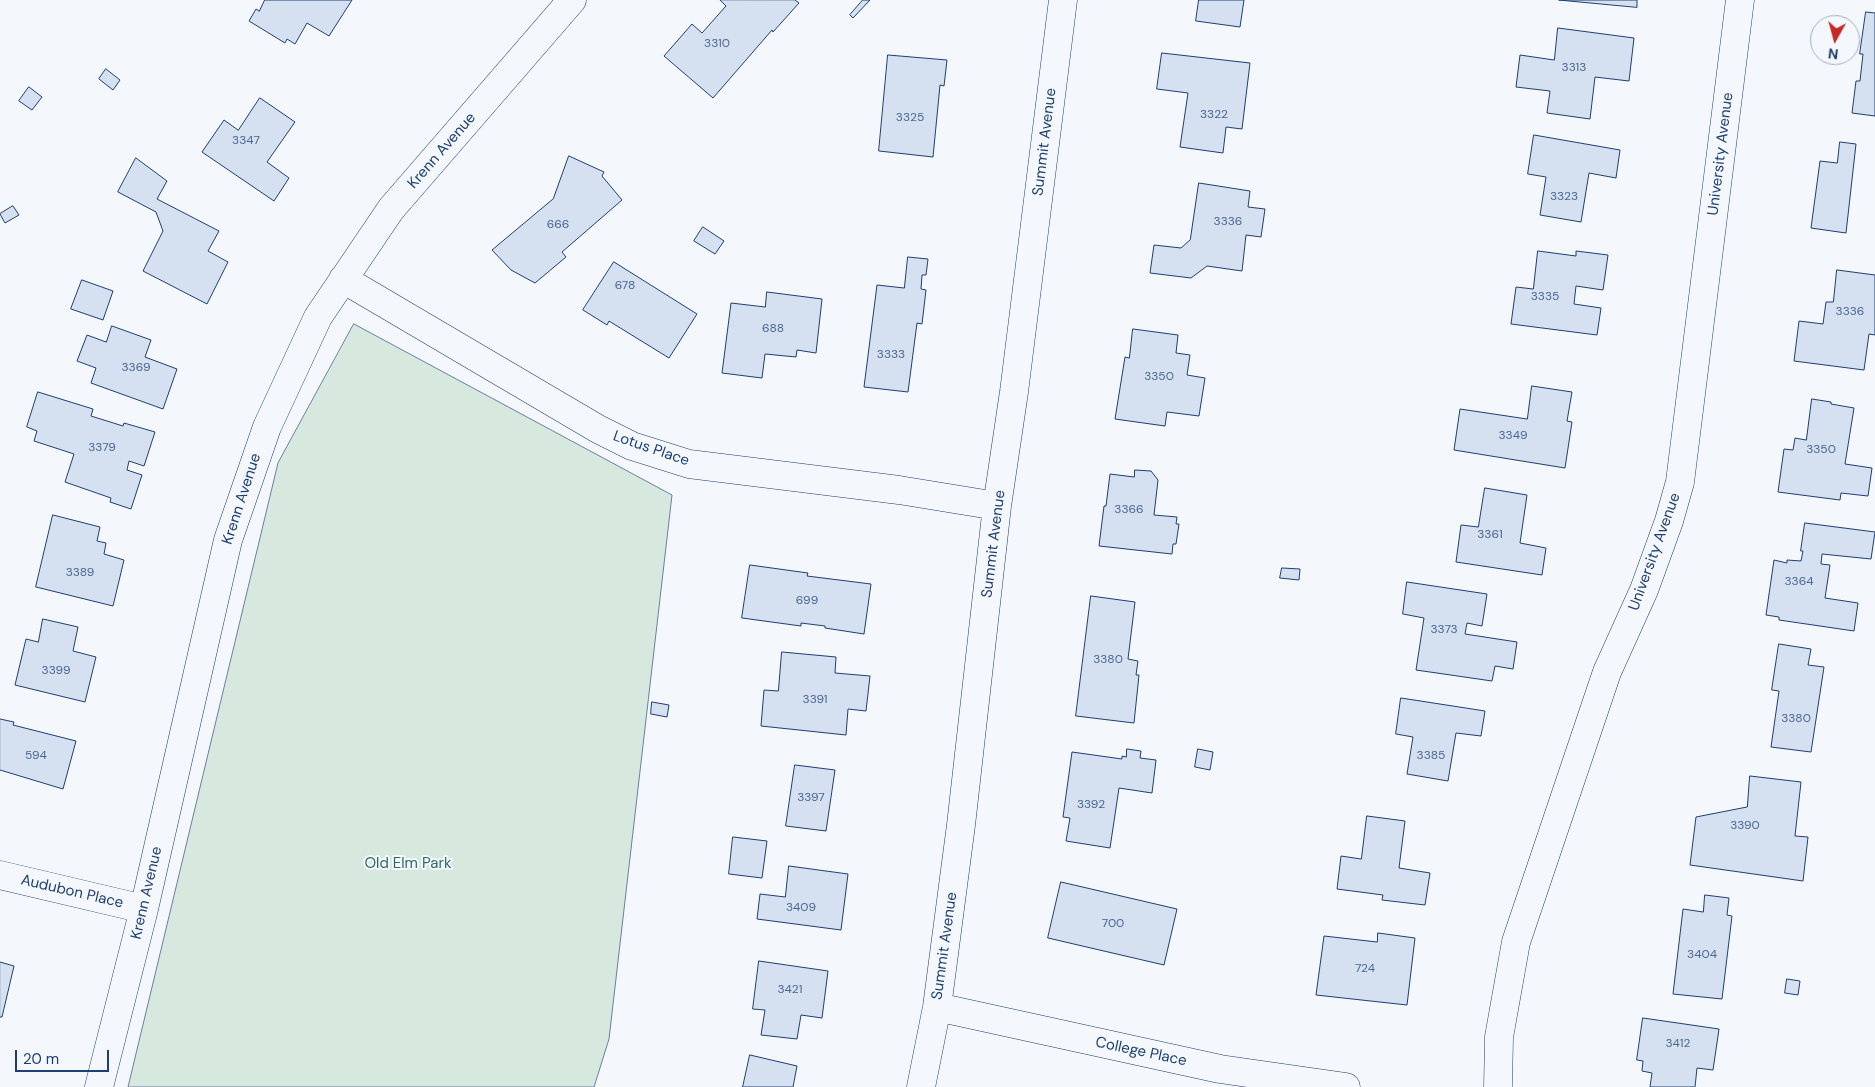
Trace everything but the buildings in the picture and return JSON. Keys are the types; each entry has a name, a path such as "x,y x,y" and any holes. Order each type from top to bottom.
{"street":[{"name":"Krenn Avenue","path":"99,1087 144,909 228,540 267,427 318,316 391,209 572,0"},
{"name":"Summit Avenue","path":"921,1087 937,1007 961,825 997,506 1014,392 1063,0"},
{"name":"University Avenue","path":"1498,1087 1499,1038 1516,942 1607,672 1644,590 1669,521 1680,482 1740,0"},
{"name":"Lotus Place","path":"343,280 598,429 632,446 689,464 899,490 997,506"},
{"name":"Audubon Place","path":"0,875 144,909"},
{"name":"College Place","path":"937,1007 1220,1069 1346,1087"}],"green space":[{"name":"Old Elm Park","path":"354,324 672,495 609,1039 594,1087 128,1087 278,463"}]}
